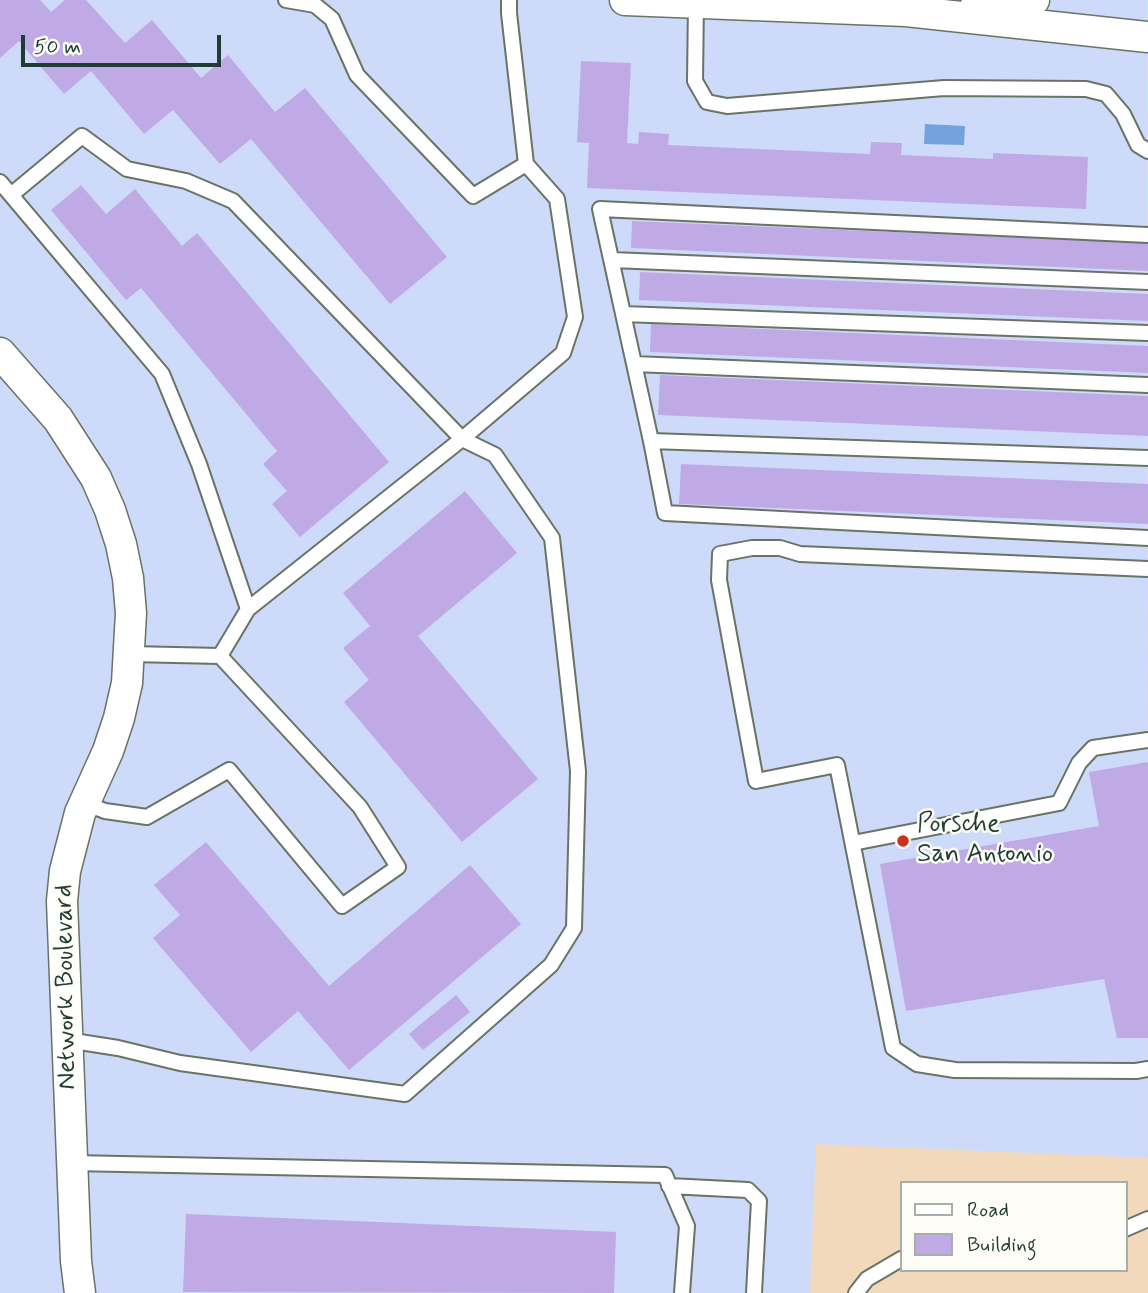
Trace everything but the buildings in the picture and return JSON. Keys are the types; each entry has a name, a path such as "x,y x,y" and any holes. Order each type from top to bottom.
{"street":[{"path":"625,0 906,11 1148,37"},
{"path":"906,11 1034,0"},
{"name":"Network Boulevard","path":"0,353 58,419 78,448 110,510 128,578 131,613 127,683 119,718 71,842 62,901 80,1293"}],"lane":[{"path":"286,0 315,5 332,19 357,75 473,195 526,164"},
{"path":"220,656 248,609 463,439 563,353 575,317 557,200 526,164 509,0"},
{"path":"696,1 695,81 707,102 727,106 944,88 1086,89 1106,94 1123,114 1138,145 1148,151"},
{"path":"11,195 82,136 127,169 186,181 233,201 463,439 495,455 552,538 578,771 574,928 551,965 405,1094 180,1063 118,1048 67,1040"},
{"path":"0,183 162,374 199,464 248,609"},
{"path":"1148,235 600,209 665,513 1148,538"},
{"path":"612,260 1148,282"},
{"path":"623,314 1148,333"},
{"path":"634,364 1148,384"},
{"path":"651,441 1148,458"},
{"path":"1148,569 800,554 780,548 752,548 720,554 719,580 756,781 837,765 893,1048 917,1064 956,1070 1148,1069"},
{"path":"84,803 105,811 147,817 229,770 342,906 398,867 360,807 220,656 130,654"},
{"path":"853,843 1059,803 1079,763 1093,748 1148,740"},
{"path":"72,1163 665,1175 687,1226 682,1293"},
{"path":"669,1186 748,1190 759,1201 754,1293"},
{"path":"1127,1228 1148,1219"},
{"path":"856,1293 867,1279 900,1260"}],"shaded area":[{"path":"0,0 1147,0 1148,1158 816,1144 810,1293 0,1293"}],"water":[{"path":"925,124 965,126 964,145 924,144"}],"place":[{"name":"Porsche San Antonio","path":"903,841"}]}
